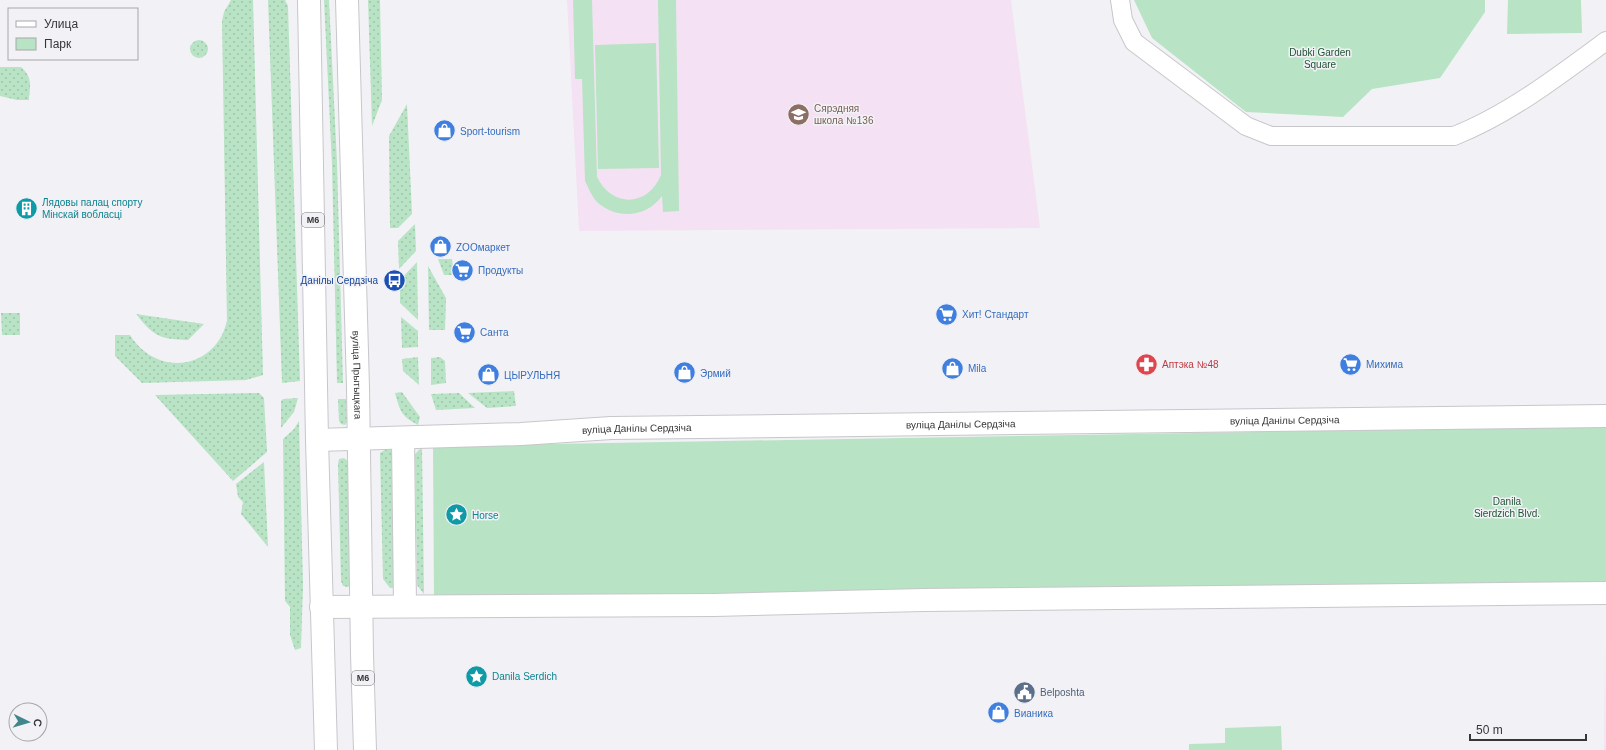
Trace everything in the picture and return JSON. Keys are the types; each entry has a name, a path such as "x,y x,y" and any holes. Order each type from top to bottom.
{"street":[{"name":"М6","path":"309,0 317,440 326,750"},
{"name":"вуліца Прытыцкага","path":"346,0 365,750"},
{"path":"1120,0 1123,20 1134,42 1246,126 1271,136 1454,136 1477,127 1546,84 1606,41"},
{"name":"вуліца Данілы Сердзіча","path":"317,440 358,440 520,434 611,428 1606,416"},
{"path":"403,438 406,606"},
{"path":"321,607 714,605 924,600 1606,593"}],"shaded area":[{"name":"Сярэдняя школа №136","path":"567,0 1011,0 1040,228 579,231"},
{"path":"1605,636 1606,750 1604,750 1604,748"}],"green space":[{"path":"231,0 253,0 263,375 246,380 142,383 115,356 115,335 130,335 141,349 154,358 169,362 184,362 198,358 210,350 220,338 227,321 222,21 224,12"},
{"path":"268,0 285,0 288,6 300,381 282,383"},
{"path":"324,0 329,0 337,162 343,383 337,383 332,165"},
{"path":"368,0 380,0 382,100 372,126"},
{"path":"573,0 592,0 597,177 604,187 612,194 620,198 630,200 639,198 648,193 655,186 661,175 658,0 676,0 679,211 663,212 662,196 656,203 640,212 623,214 614,212 598,203 589,190 585,181 582,79 575,79"},
{"name":"Dubki Garden Square","path":"1134,0 1485,0 1485,12 1440,78 1372,89 1343,117 1246,112 1152,38"},
{"path":"1508,0 1581,0 1582,33 1507,34"},
{"path":"199,40 205,43 208,49 205,55 199,58 193,55 190,49 193,43"},
{"path":"656,43 659,168 598,169 595,45"},
{"path":"0,67 21,67 25,71 30,82 29,100 17,100 0,96"},
{"path":"407,104 412,214 398,228 390,228 389,136"},
{"path":"415,224 416,251 399,269 398,241"},
{"path":"438,259 452,259 454,275 444,275"},
{"path":"417,262 418,320 400,303 400,280"},
{"path":"428,266 446,298 445,330 429,330"},
{"path":"1,313 20,313 20,335 2,335"},
{"path":"136,314 204,324 188,340 171,339 153,332"},
{"path":"401,317 418,331 418,347 402,348"},
{"path":"418,357 419,385 403,371 402,359"},
{"path":"440,357 445,361 446,383 431,385 431,358"},
{"path":"514,391 516,406 487,408 468,393"},
{"path":"402,392 420,417 418,425 408,419 400,409 395,393"},
{"path":"259,393 264,398 267,452 233,481 155,395"},
{"path":"459,393 475,408 436,410 431,394"},
{"path":"298,398 294,412 281,428 281,401 283,399"},
{"path":"338,399 346,399 347,422 345,425 341,424 339,421"},
{"path":"299,421 303,586 301,648 295,650 290,635 290,607 285,601 283,439 294,429"},
{"name":"Danila Sierdzich Blvd.","path":"1606,426 1606,584 434,601 433,446"},
{"path":"396,447 397,588 390,588 383,579 380,453 388,448"},
{"path":"422,447 424,594 417,585 415,454"},
{"path":"344,458 348,461 351,584 348,587 343,586 341,581 338,464 339,459"},
{"path":"264,462 268,547 241,514 243,502 238,497 236,484"},
{"path":"1281,726 1282,750 1189,750 1189,744 1225,743 1225,728"}],"place":[{"name":"Сярэдняя школа №136","path":"799,114"},
{"name":"Sport-tourism","path":"444,131"},
{"name":"Лядовы палац спорту Мінскай вобласці","path":"27,208"},
{"name":"ZOOмаркет","path":"440,247"},
{"name":"Продукты","path":"462,270"},
{"name":"Данілы Сердзіча","path":"394,280"},
{"name":"Хит! Стандарт","path":"947,314"},
{"name":"Санта","path":"465,332"},
{"name":"Аптэка №48","path":"1147,364"},
{"name":"Михима","path":"1351,364"},
{"name":"Mila","path":"953,368"},
{"name":"Эрмий","path":"684,373"},
{"name":"ЦЫРУЛЬНЯ","path":"488,375"},
{"name":"Horse","path":"457,515"},
{"name":"Danila Serdich","path":"477,676"},
{"name":"Belposhta","path":"1024,692"},
{"name":"Вианика","path":"999,713"}]}
